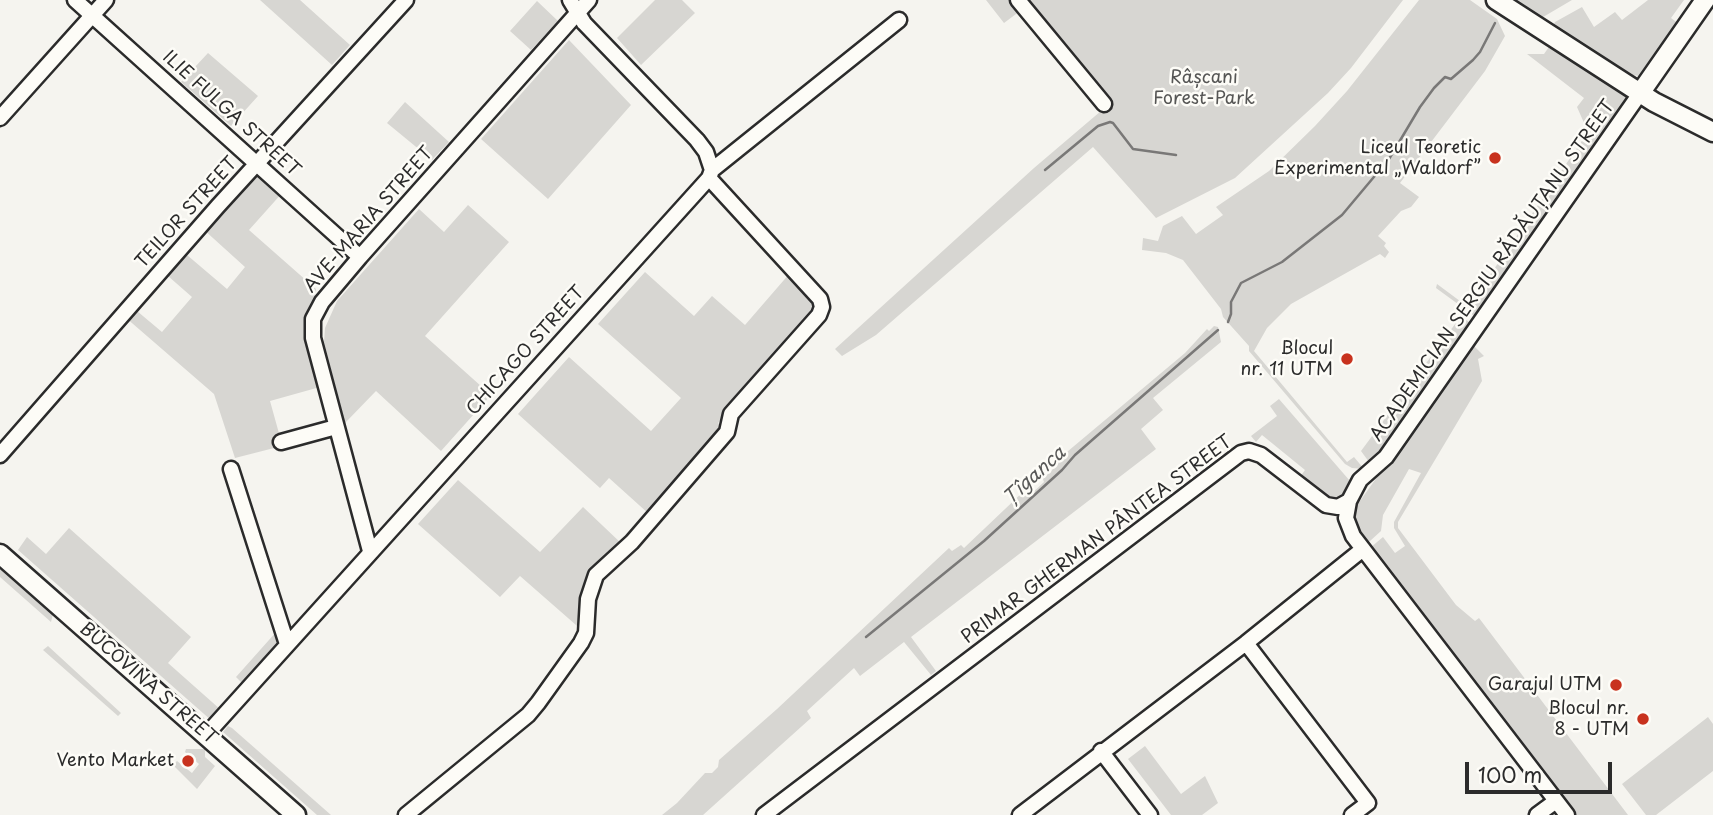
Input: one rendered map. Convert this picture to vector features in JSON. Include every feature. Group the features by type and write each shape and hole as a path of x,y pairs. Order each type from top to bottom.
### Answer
{"main road":[{"path":"1496,0 1654,102 1713,132"},
{"path":"1641,92 1705,0"},
{"name":"BUCOVINA STREET","path":"0,554 296,815"}],"street":[{"name":"ILIE FULGA STREET","path":"75,0 258,162 360,257"},
{"path":"0,118 106,0"},
{"name":"TEILOR STREET","path":"0,455 258,162 406,0"},
{"name":"AVE-MARIA STREET","path":"370,551 313,338 313,319 322,302 574,6 589,0"},
{"path":"1018,0 1104,104"},
{"path":"405,815 528,715 538,703 586,634 588,599 596,575 632,542 727,432 731,414 819,315 822,307 820,299 711,174 706,152 697,140 584,23 574,6"},
{"name":"CHICAGO STREET","path":"206,735 711,174 899,20"},
{"name":"ACADEMICIAN SERGIU RĂDĂUȚANU STREET","path":"1349,501 1360,480 1386,457 1641,92"},
{"path":"281,442 336,428"},
{"name":"PRIMAR GHERMAN PÂNTEA STREET","path":"764,815 1241,453 1249,451 1261,455 1326,505 1338,507 1349,501"},
{"path":"231,469 287,644"},
{"path":"1349,501 1346,518 1348,527 1363,549 1567,815"},
{"path":"363,527 369,534 386,533"},
{"path":"1020,815 1246,643 1363,549"},
{"path":"1246,643 1367,803 1352,815"},
{"path":"1101,751 1150,815"},
{"path":"1537,815 1556,801"}],"green space":[{"path":"260,0 300,0 350,45 332,65"},
{"path":"655,0 682,0 695,13 641,65 617,38"},
{"path":"986,0 1011,0 1020,11 1004,23"},
{"name":"Râșcani Forest-Park","path":"1023,0 1403,0 1351,68 1328,93 1235,178 1156,218 1093,147 876,335 842,356 835,349 1034,168 1108,105"},
{"path":"1419,0 1470,0 1497,19 1505,36 1485,71 1400,183 1419,197 1411,207 1401,211 1378,236 1386,243 1384,246 1389,252 1385,258 1380,254 1291,304 1267,328 1254,351 1347,462 1354,457 1364,469 1352,468 1345,464 1249,351 1249,346 1223,317 1221,309 1183,260 1166,253 1142,250 1143,238 1158,241 1163,226 1182,216 1196,234 1223,215 1216,207 1269,171 1315,126 1347,91"},
{"path":"1506,0 1572,0 1538,20"},
{"path":"1648,0 1684,0 1671,18 1679,24 1639,76 1633,75 1553,26 1555,22 1582,7 1594,27 1615,12 1622,20"},
{"path":"537,1 558,21 531,50 510,31"},
{"path":"569,40 631,105 548,199 481,139"},
{"path":"1551,44 1604,78 1627,98 1478,314 1473,315 1436,288 1437,284 1468,307 1588,132 1577,107 1584,98 1527,54 1544,54"},
{"path":"208,53 258,96 231,126 181,82"},
{"path":"405,102 449,142 432,160 387,123"},
{"path":"251,176 265,176 283,192 249,230 316,289 312,309 320,387 270,401 280,437 278,447 235,458 214,394 125,317 137,311 162,332 192,297 168,276 187,255 227,289 245,267 203,229"},
{"path":"468,205 509,242 425,336 491,395 441,451 376,391 345,423 324,342 325,328 337,301 419,209 444,232"},
{"path":"645,272 694,316 712,296 745,325 790,273 815,300 817,308 808,323 718,423 724,429 649,514 609,478 600,488 518,414 569,357 651,431 681,398 598,324"},
{"path":"1461,316 1473,325 1377,463 1369,462 1361,451"},
{"path":"1214,326 1218,327 1221,342 1153,398 1163,410 1141,429 1156,449 911,637 936,671 931,675 904,642 860,676 854,668 807,711 811,718 703,815 662,815 705,773 712,773 718,767 719,760 949,548 952,551 961,545 964,548 1025,490 1030,495 1057,465 1055,462 1185,353 1207,329 1209,331"},
{"path":"1472,344 1484,356 1478,359 1482,381 1398,522 1398,528 1456,605 1475,621 1479,618 1628,815 1574,815 1370,548 1383,537 1395,553 1405,546 1394,528 1394,522 1421,473 1409,469 1383,515 1381,531 1370,541 1366,543 1356,529 1353,516 1355,508"},
{"path":"1279,399 1350,481 1345,498 1331,503 1300,477 1305,470 1262,435 1256,442 1251,436 1277,416 1270,406"},
{"path":"458,480 540,552 583,507 622,544 603,561 584,632 520,576 500,597 418,524"},
{"path":"69,528 191,637 168,663 221,710 212,721 18,550 27,537 46,554"},
{"path":"0,568 53,614 51,622 0,577"},
{"path":"277,631 281,643 244,685 236,677"},
{"path":"48,646 121,713 118,716 43,650"},
{"path":"1708,717 1713,724 1713,771 1656,815 1646,815 1622,784"},
{"path":"228,726 331,815 317,815 223,732"},
{"path":"1145,746 1181,794 1205,776 1218,803 1202,815 1171,815 1128,759"},
{"path":"186,749 205,749 205,757 215,766 197,789 173,765 177,761 192,773 199,764 185,752"}],"waterway":[{"name":"Țîganca","path":"1228,322 1231,302 1241,283 1282,262 1342,215 1389,159 1434,88 1445,77 1451,79 1473,60 1495,23"},
{"path":"1045,170 1098,126 1110,122 1133,149 1176,155"},
{"name":"Țîganca","path":"866,637 984,541 1075,455 1218,330"}],"place":[{"name":"Liceul Teoretic Experimental „Waldorf”","path":"1495,158"},
{"name":"Blocul nr. 11 UTM","path":"1347,359"},
{"name":"Garajul UTM","path":"1616,685"},
{"name":"Blocul nr. 8 - UTM","path":"1643,719"},
{"name":"Vento Market","path":"188,761"}]}
